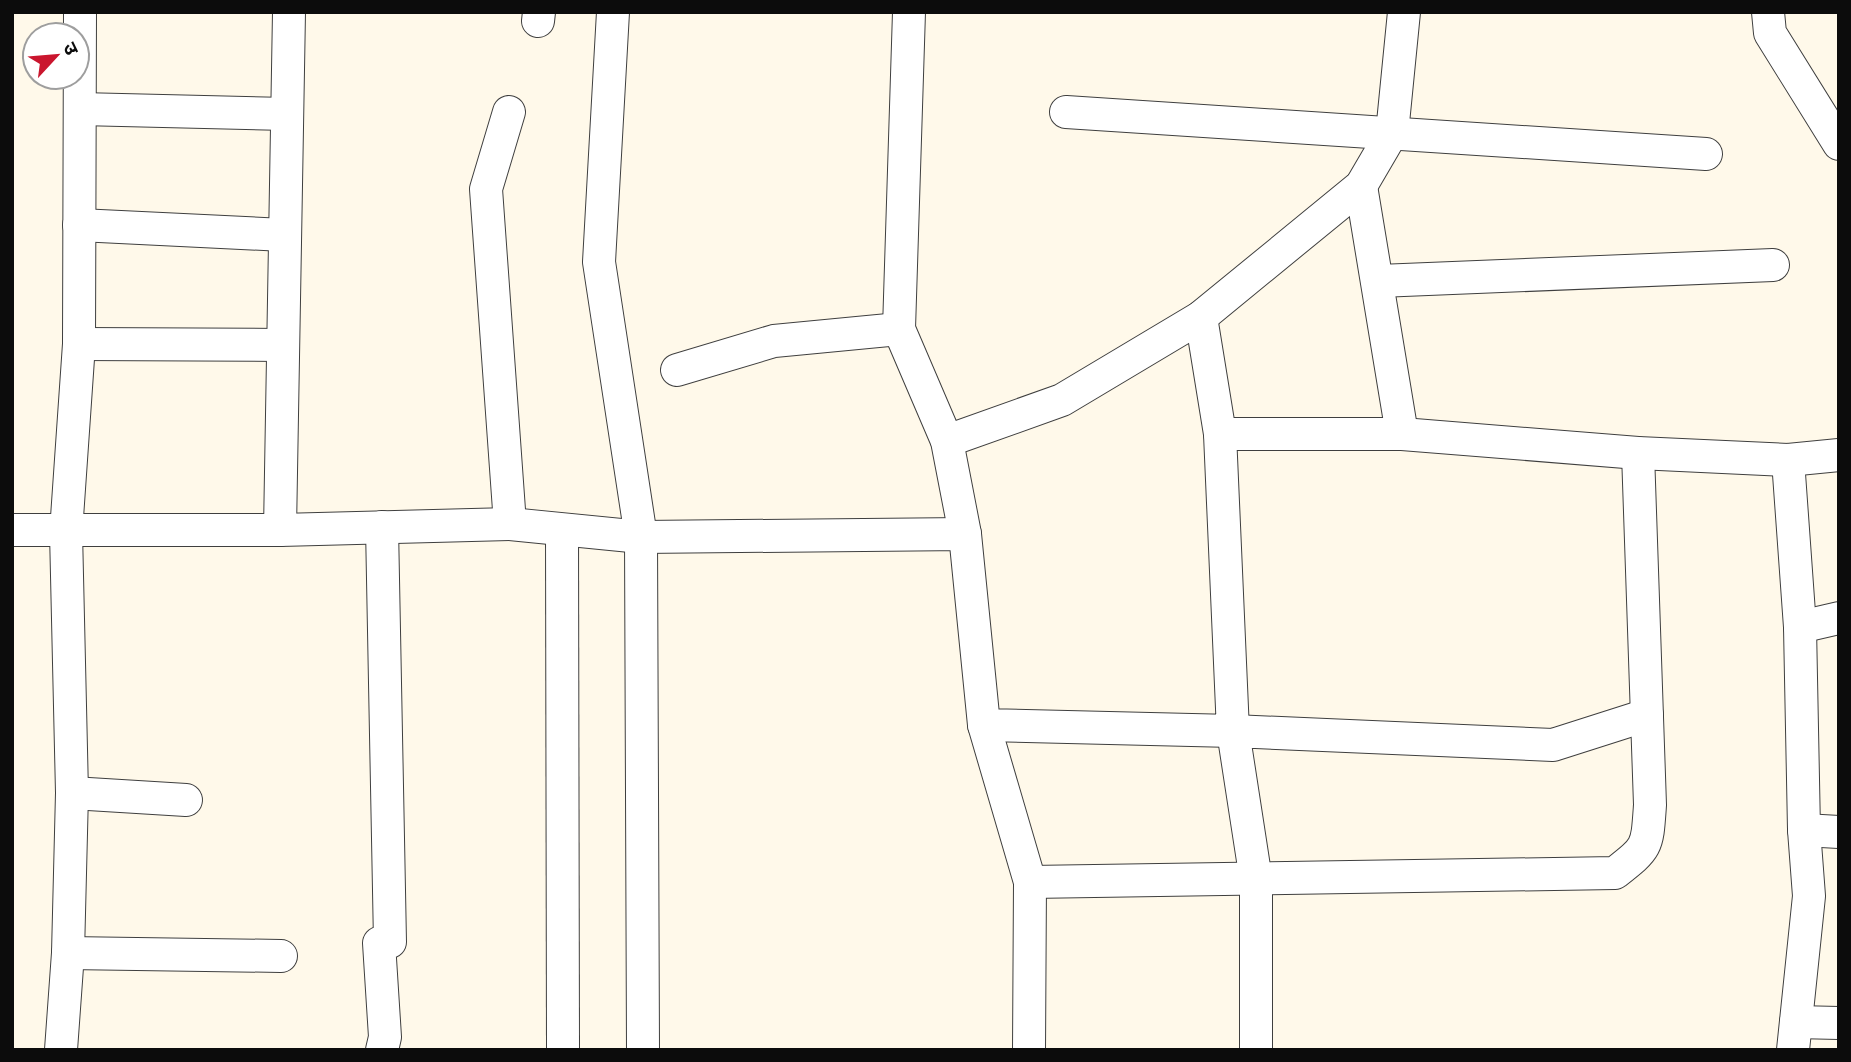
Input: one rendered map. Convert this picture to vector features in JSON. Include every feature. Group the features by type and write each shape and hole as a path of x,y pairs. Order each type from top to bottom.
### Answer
{"street":[{"path":"61,1050 68,953 72,793 66,532 79,344 80,12"},
{"path":"280,530 289,12"},
{"path":"612,12 598,262 641,537 643,1050"},
{"path":"909,12 899,329 947,441 965,534 984,725 1030,882 1029,1050"},
{"path":"947,441 1062,400 1201,317 1362,186 1392,133 1404,12"},
{"path":"1768,12 1770,33 1839,145"},
{"path":"80,109 287,114"},
{"path":"509,111 486,189 510,524"},
{"path":"1066,112 1706,154"},
{"path":"1362,186 1402,434"},
{"path":"79,225 284,235"},
{"path":"1379,281 1773,265"},
{"path":"1201,317 1220,434 1233,731 1256,880 1256,1050"},
{"path":"677,370 774,341 899,329"},
{"path":"79,344 282,345"},
{"path":"1220,434 1402,434 1638,453 1788,460 1839,455"},
{"path":"1030,882 1615,873 1643,852 1648,832 1638,453"},
{"path":"1788,460 1800,627 1804,830 1809,896 1794,1036 1839,1023"},
{"path":"12,530 280,530 510,524 641,537 965,534"},
{"path":"382,527 385,1037 382,1050"},
{"path":"562,531 563,1050"},
{"path":"1800,627 1839,618"},
{"path":"984,725 1233,731 1553,745 1647,715"},
{"path":"72,793 186,800"},
{"path":"1804,830 1839,832"},
{"path":"68,953 281,956"}]}
